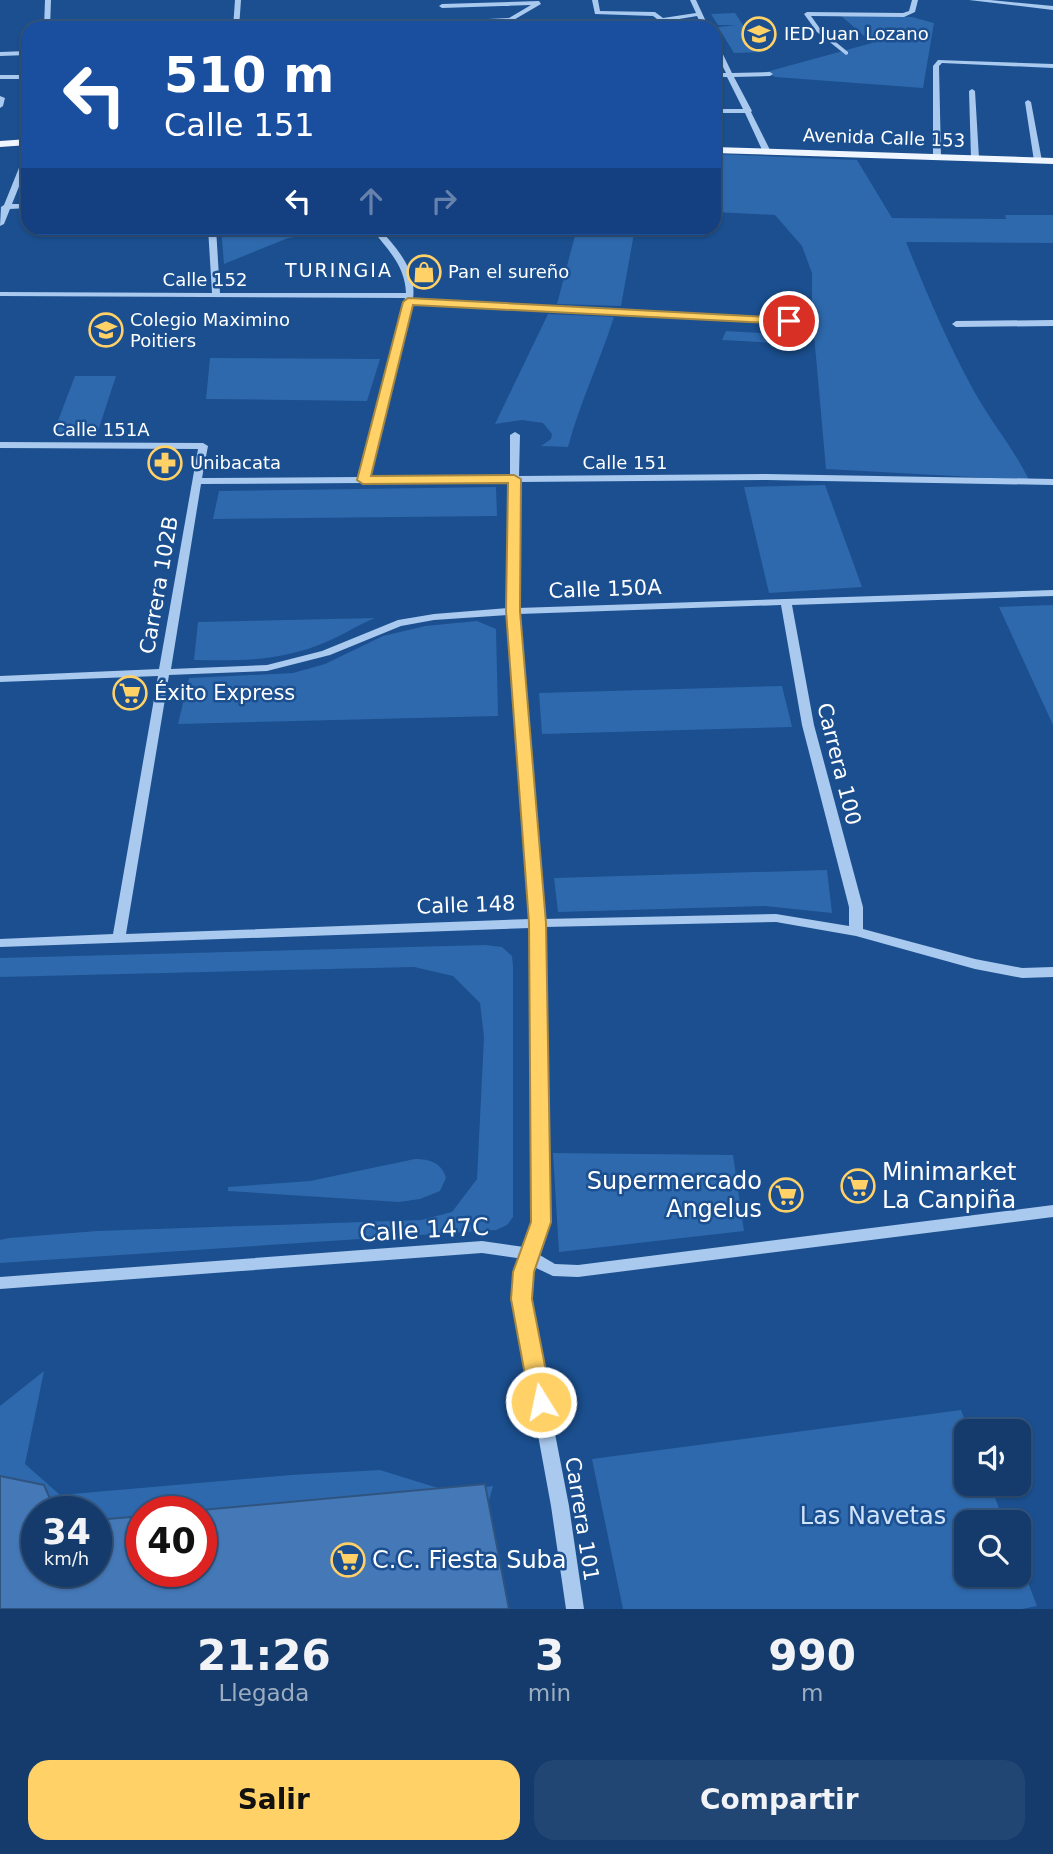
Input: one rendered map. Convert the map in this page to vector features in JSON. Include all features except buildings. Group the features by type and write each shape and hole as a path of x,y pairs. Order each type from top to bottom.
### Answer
{"main road":[{"path":"0,144 21,142"},
{"name":"Avenida Calle 153","path":"721,150 1053,161"}],"street":[{"path":"47,21 48,0"},
{"path":"236,21 238,0"},
{"path":"595,0 596,12 655,14 662,21"},
{"path":"693,0 703,21"},
{"path":"845,53 807,15 904,15 912,12 915,0"},
{"path":"972,0 1053,8"},
{"path":"444,21 442,3 539,3"},
{"path":"498,21 509,20 539,3"},
{"path":"668,21 700,14"},
{"path":"0,54 21,53"},
{"path":"721,55 767,152"},
{"path":"937,157 936,66 940,61 1053,66"},
{"path":"721,75 770,74"},
{"path":"0,78 21,76"},
{"path":"972,91 975,158"},
{"path":"1028,102 1038,161"},
{"path":"721,111 749,111"},
{"path":"0,224 21,170"},
{"path":"5,207 21,206"},
{"path":"212,235 216,296"},
{"path":"363,480 411,282 407,269 380,235"},
{"name":"Calle 152","path":"0,294 409,299 789,321"},
{"path":"957,324 1053,323"},
{"name":"Carrera 101","path":"515,435 513,611 537,923 541,1222 521,1285 521,1299 560,1506 575,1609"},
{"name":"Calle 151A","path":"0,445 202,446"},
{"name":"Carrera 102B","path":"119,938 202,446"},
{"path":"1026,475 1053,475"},
{"name":"Calle 151","path":"197,481 766,477 1053,482"},
{"name":"Calle 150A","path":"0,678 164,674 267,668 326,653 397,623 435,617 513,611 1053,593"},
{"name":"Carrera 100","path":"786,604 808,725 856,907 856,932"},
{"name":"Calle 148","path":"0,943 537,923 776,918 856,932 975,964 1022,973 1053,972"},
{"name":"Calle 147C","path":"0,1283 481,1247 501,1248 529,1257 552,1270 578,1271 1053,1211"}],"green space":[{"path":"735,13 761,52 734,53 721,32 721,27 737,25 721,25 721,21 715,21 711,14"},
{"path":"839,14 912,17 934,23 923,88 775,77 766,72 872,43"},
{"path":"721,154 857,160 892,218 1006,219 1005,215 1053,215 1053,243 906,242 965,375 1029,480 826,469 812,312 812,273 802,246 775,215 721,212"},
{"path":"222,235 308,235 288,238 224,264"},
{"path":"575,235 634,235 621,306 557,304"},
{"path":"548,314 614,317 568,447 541,446 551,439 552,434 543,423 522,420 495,424"},
{"path":"726,331 797,335 795,344 722,340"},
{"path":"210,358 380,359 367,401 206,399"},
{"path":"75,376 116,376 97,434 53,434"},
{"path":"825,485 862,587 769,593 744,487"},
{"path":"496,487 497,516 213,519 219,491"},
{"path":"1053,605 1053,725 999,607"},
{"path":"375,618 324,643 286,655 240,660 194,660 198,622"},
{"path":"477,621 496,629 498,716 178,724 189,678 293,673 325,664 383,636 425,626"},
{"path":"782,686 792,727 542,734 539,693"},
{"path":"827,870 832,913 765,906 558,912 554,878"},
{"path":"485,945 502,947 512,956 513,966 513,1217 507,1225 496,1230 0,1263 0,1240 9,1238 97,1231 421,1220 452,1212 477,1179 484,1037 480,1003 453,976 414,967 0,977 0,958"},
{"path":"553,1153 733,1155 744,1231 559,1252"},
{"path":"415,1159 430,1161 442,1169 446,1178 440,1191 420,1199 399,1202 228,1191 228,1187 310,1181"},
{"path":"44,1371 25,1464 60,1495 380,1470 448,1491 493,1486 486,1512 217,1512 217,1496 126,1496 126,1546 112,1548 112,1496 21,1496 21,1507 0,1503 0,1406"},
{"name":"Las Navetas","path":"961,1410 964,1419 954,1419 954,1496 994,1496 1000,1510 954,1510 954,1587 1030,1587 1037,1606 1022,1609 623,1609 592,1459"}],"place":[{"name":"IED Juan Lozano","path":"759,34"},
{"name":"Pan el sureño","path":"424,272"},
{"name":"Colegio Maximino Poitiers","path":"106,330"},
{"name":"Unibacata","path":"165,463"},
{"name":"Éxito Express","path":"130,693"},
{"name":"Minimarket La Canpiña","path":"858,1186"},
{"name":"Supermercado Angelus","path":"786,1195"},
{"name":"C.C. Fiesta Suba","path":"348,1560"}],"district":[{"name":"TURINGIA","path":"339,270"}],"route":[{"path":"541,1402 521,1299 524,1272 538,1238 541,1222 537,923 513,611 514,479 363,480 408,302 789,321"}]}
